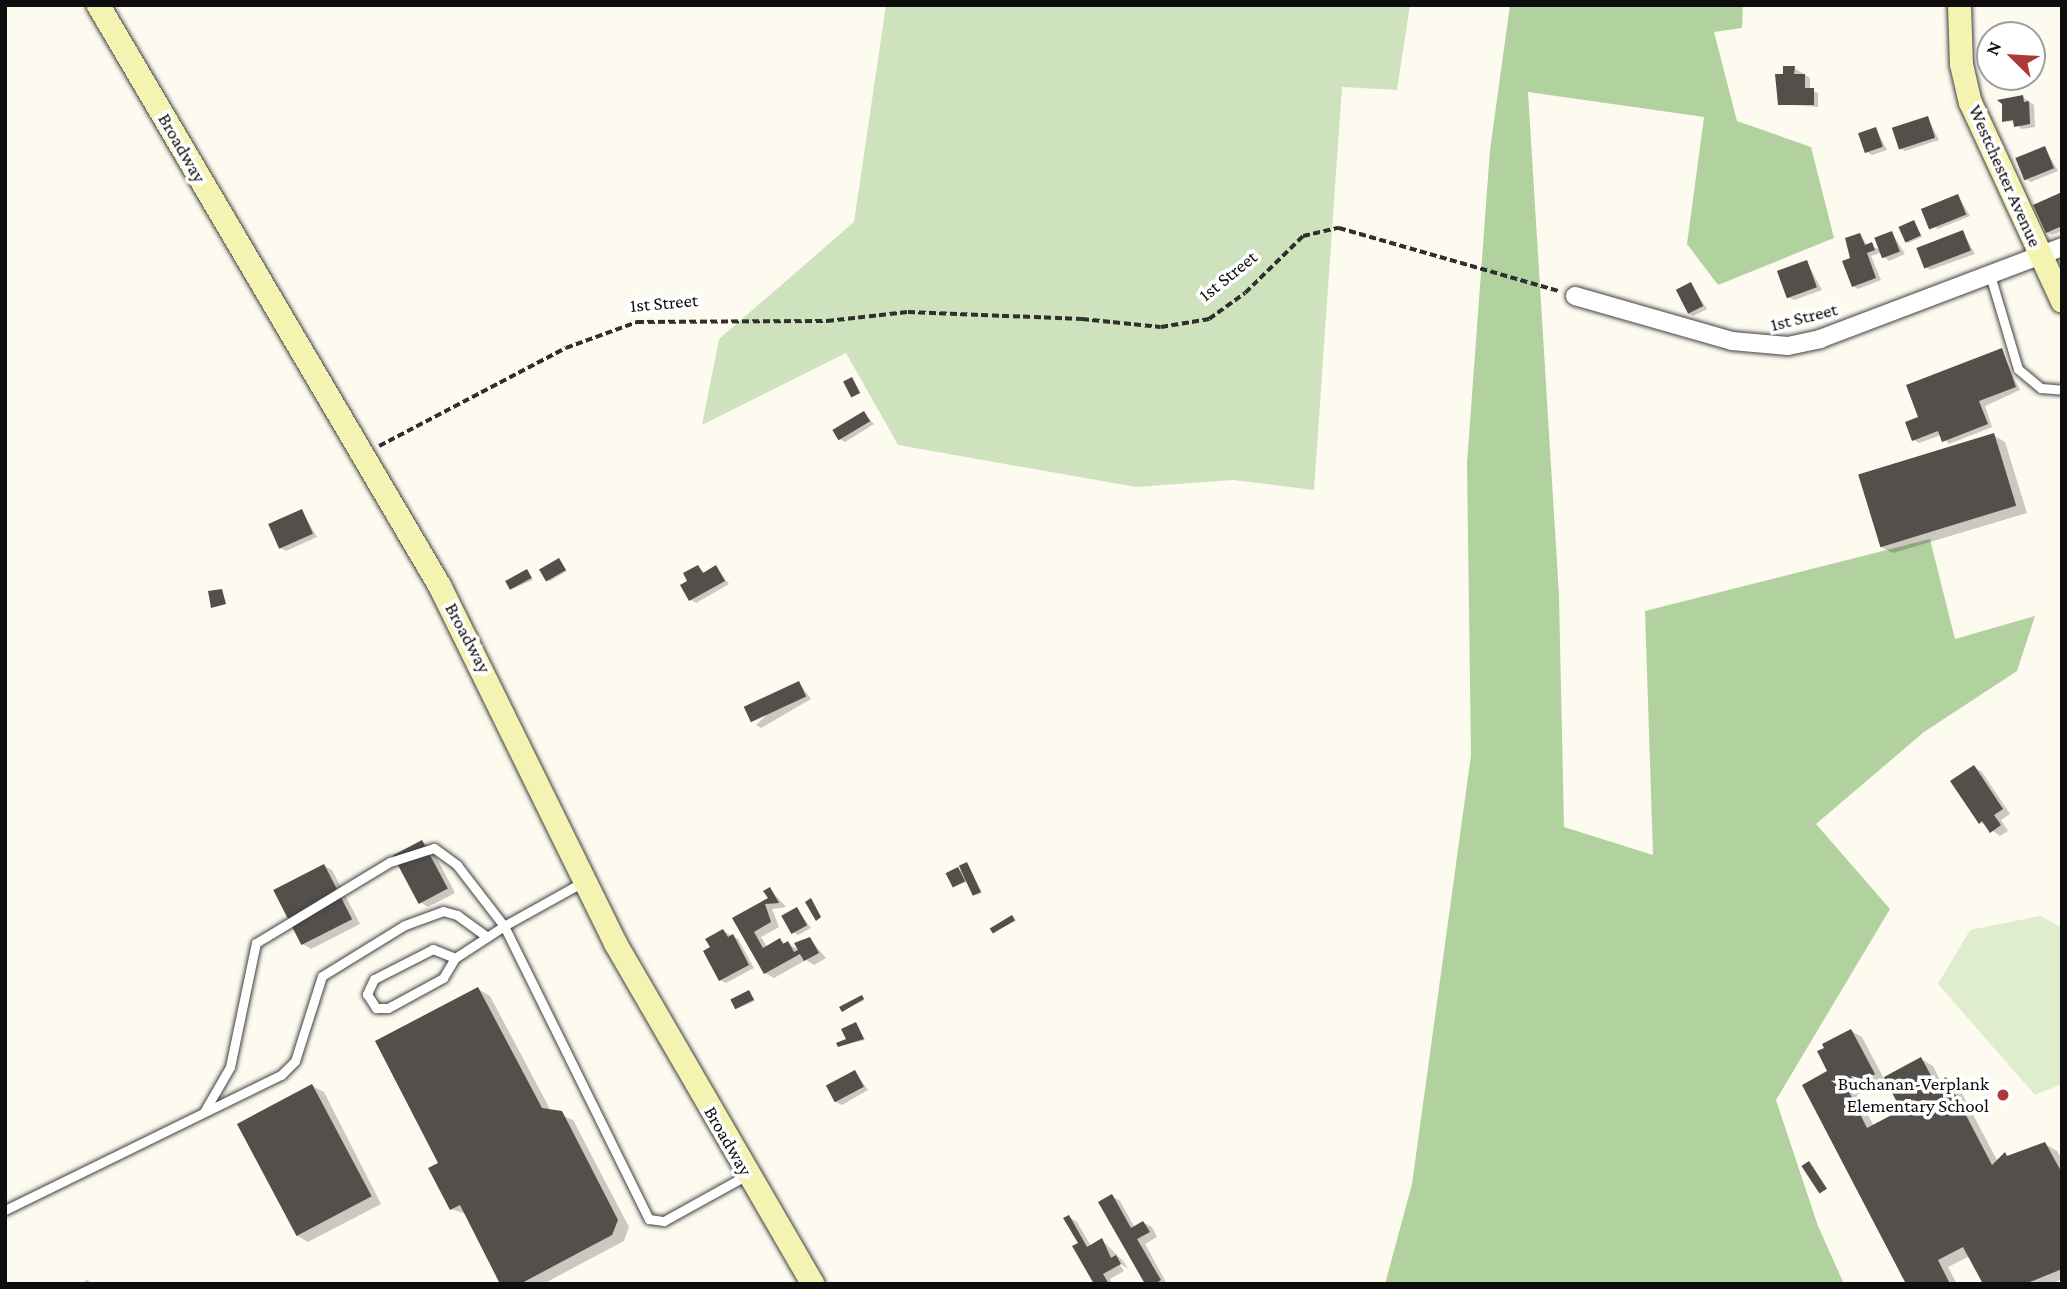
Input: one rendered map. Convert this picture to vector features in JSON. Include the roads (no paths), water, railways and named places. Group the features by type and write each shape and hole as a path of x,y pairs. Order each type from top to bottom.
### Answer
{"street":[{"name":"Broadway","path":"98,5 364,454 467,635 584,881 649,1005 813,1284"},
{"name":"Westchester Avenue","path":"1959,5 1961,64 1970,102 2051,252 2062,301"},
{"name":"1st Street","path":"1574,296 1732,341 1788,346 2051,252"}],"lane":[{"path":"1990,275 2018,369 2041,387 2062,390"},
{"path":"204,1112 230,1067 249,961 256,943 264,935 390,862 426,848 441,851 457,865 503,926 649,1219 664,1221 748,1174"},
{"path":"455,958 433,949 374,979 367,994 374,1007 383,1010 443,978 455,958 503,926 584,881"},
{"path":"5,1210 269,1083 290,1068 317,984 349,957 436,910 457,915 487,937"}],"place":[{"name":"Buchanan-Verplank Elementary School","path":"2003,1095"}]}
